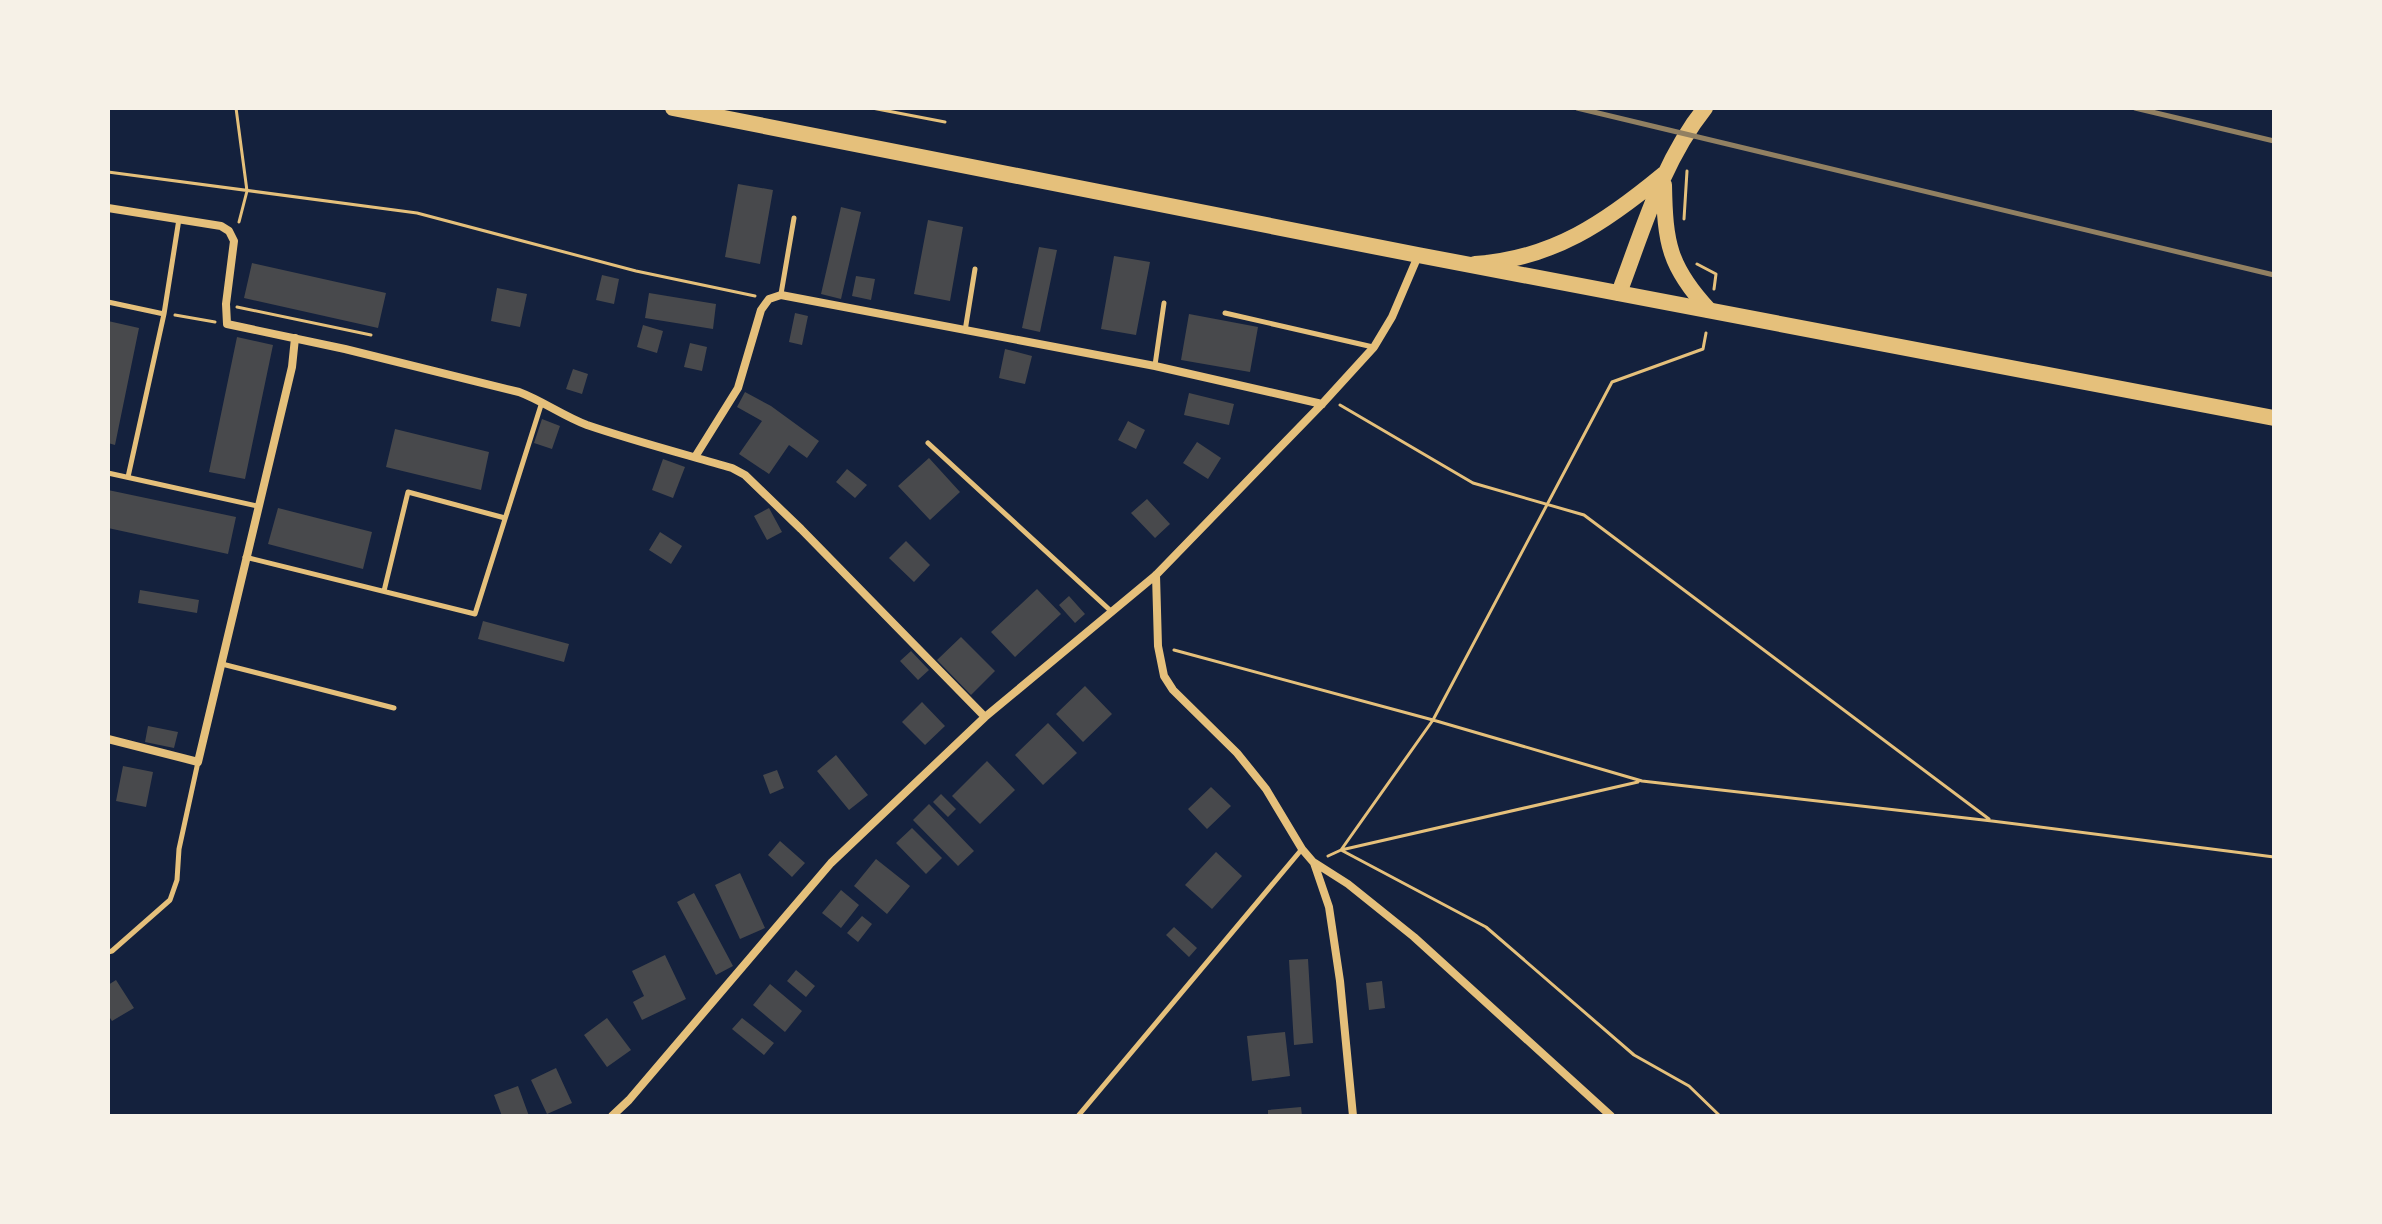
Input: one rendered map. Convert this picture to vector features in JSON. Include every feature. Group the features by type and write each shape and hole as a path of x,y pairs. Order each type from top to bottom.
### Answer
{"main road":[{"path":"673,108 1418,255 2274,418"},
{"path":"1619,293 1664,174 1685,135 1705,108"},
{"path":"1467,264 1521,257 1568,242 1664,174"},
{"path":"1664,174 1666,223 1675,265 1684,282 1709,310"}],"street":[{"path":"108,208 180,218 221,226 229,231 234,241 226,304 227,324 519,392 585,424 732,468 745,475 985,717"},
{"path":"612,1116 831,863 985,717 1156,575 1325,401 1374,347 1392,317 1418,255"},
{"path":"695,457 738,388 761,310 769,299 781,295 1325,401"},
{"path":"108,739 198,762 292,367 295,338"},
{"path":"1156,575 1158,646 1164,676 1173,690 1237,753 1266,789 1302,849 1314,863 1348,884 1414,937 1611,1116"},
{"path":"1314,863 1329,907 1340,981 1353,1116"}],"lane":[{"path":"128,477 164,314 180,218"},
{"path":"781,295 794,218"},
{"path":"965,332 975,269"},
{"path":"108,302 164,314"},
{"path":"1155,366 1164,303"},
{"path":"1225,313 1374,347"},
{"path":"245,557 475,614 543,401"},
{"path":"928,443 1112,612"},
{"path":"108,473 257,506"},
{"path":"384,591 408,492 505,518"},
{"path":"222,664 394,708"},
{"path":"108,952 170,900 177,880 179,849 198,762"},
{"path":"1078,1116 1302,849"}],"path":[{"path":"234,241 247,191 236,108"},
{"path":"872,108 945,122"},
{"path":"1684,227 1690,160"},
{"path":"108,172 417,213 636,271 769,299"},
{"path":"1698,264 1716,274 1713,292"},
{"path":"226,304 371,335"},
{"path":"164,314 227,324"},
{"path":"1341,850 1433,720 1612,382 1703,349 1706,333"},
{"path":"1325,401 1385,429 1473,483 1584,515 1992,821"},
{"path":"1158,646 1433,720 1642,781 2274,857"},
{"path":"1314,863 1341,850 1642,781"},
{"path":"1341,850 1486,927 1634,1055 1689,1086 1720,1116"}],"building":[{"path":"738,184 773,190 760,264 725,257"},
{"path":"841,207 861,212 841,299 821,294"},
{"path":"928,220 963,227 950,301 914,294"},
{"path":"1039,247 1057,250 1040,332 1022,328"},
{"path":"1114,256 1150,262 1136,335 1101,329"},
{"path":"252,263 386,293 378,328 244,298"},
{"path":"602,275 619,279 614,304 596,300"},
{"path":"856,276 875,279 871,300 852,296"},
{"path":"497,288 527,294 520,327 491,321"},
{"path":"649,293 716,304 713,329 645,318"},
{"path":"795,313 808,316 802,345 789,342"},
{"path":"1189,314 1258,327 1250,372 1181,360"},
{"path":"108,321 139,328 115,445 108,443"},
{"path":"643,325 663,331 657,353 637,347"},
{"path":"237,337 273,345 245,479 209,472"},
{"path":"690,343 707,347 702,371 684,367"},
{"path":"1005,349 1032,356 1025,384 999,378"},
{"path":"573,369 588,374 582,394 566,389"},
{"path":"745,392 771,406 819,441 807,458 789,445 769,474 739,454 762,421 737,407"},
{"path":"1189,393 1234,404 1229,425 1184,415"},
{"path":"542,419 560,426 552,449 534,443"},
{"path":"1128,421 1145,430 1136,449 1118,440"},
{"path":"395,429 489,452 481,490 386,467"},
{"path":"1197,442 1221,458 1208,479 1183,463"},
{"path":"929,458 960,492 930,520 898,486"},
{"path":"663,459 685,467 673,498 652,490"},
{"path":"847,469 867,485 855,498 836,482"},
{"path":"108,490 236,517 228,554 108,528"},
{"path":"1147,499 1170,524 1155,538 1131,513"},
{"path":"278,508 372,532 363,569 268,544"},
{"path":"769,508 782,532 767,540 754,516"},
{"path":"660,532 682,546 671,564 649,550"},
{"path":"906,541 930,565 914,582 889,558"},
{"path":"1037,589 1061,614 1015,657 991,632"},
{"path":"140,590 199,600 197,613 138,603"},
{"path":"1069,596 1085,614 1075,623 1059,605"},
{"path":"483,621 569,644 564,662 478,639"},
{"path":"961,637 995,671 971,695 937,660"},
{"path":"911,651 929,670 918,680 900,661"},
{"path":"1085,686 1112,714 1083,742 1056,714"},
{"path":"922,702 945,726 925,745 902,722"},
{"path":"1048,723 1077,753 1043,785 1015,755"},
{"path":"148,726 178,732 174,748 145,742"},
{"path":"836,755 868,795 849,810 817,771"},
{"path":"987,761 1015,790 980,824 952,796"},
{"path":"123,766 153,772 146,807 116,801"},
{"path":"777,770 784,788 770,794 763,775"},
{"path":"1211,787 1231,806 1207,829 1188,809"},
{"path":"941,794 956,809 948,817 933,802"},
{"path":"929,804 974,851 958,866 913,820"},
{"path":"912,828 942,858 926,874 896,843"},
{"path":"780,841 805,863 792,877 768,855"},
{"path":"1216,852 1242,876 1212,909 1185,885"},
{"path":"876,859 910,886 887,914 854,886"},
{"path":"740,873 765,928 740,939 715,885"},
{"path":"841,890 859,905 841,928 822,913"},
{"path":"694,893 733,966 716,975 677,902"},
{"path":"862,916 872,924 858,942 847,933"},
{"path":"1174,927 1197,948 1189,957 1166,935"},
{"path":"665,955 686,999 642,1020 633,1002 644,996 632,971"},
{"path":"1308,959 1313,1043 1294,1045 1289,960"},
{"path":"796,970 815,986 806,997 787,981"},
{"path":"116,980 134,1008 112,1021 108,1015 108,985"},
{"path":"1382,981 1385,1008 1369,1010 1366,983"},
{"path":"770,984 802,1011 785,1032 753,1005"},
{"path":"607,1018 631,1050 607,1067 584,1035"},
{"path":"742,1018 774,1043 764,1055 732,1029"},
{"path":"1285,1032 1290,1076 1252,1081 1247,1036"},
{"path":"556,1068 572,1103 547,1114 531,1080"},
{"path":"518,1086 529,1116 502,1116 494,1095"},
{"path":"1301,1107 1302,1116 1268,1116 1268,1110"}],"railway":[{"path":"1577,108 2274,275"},
{"path":"2135,108 2274,141"}]}
